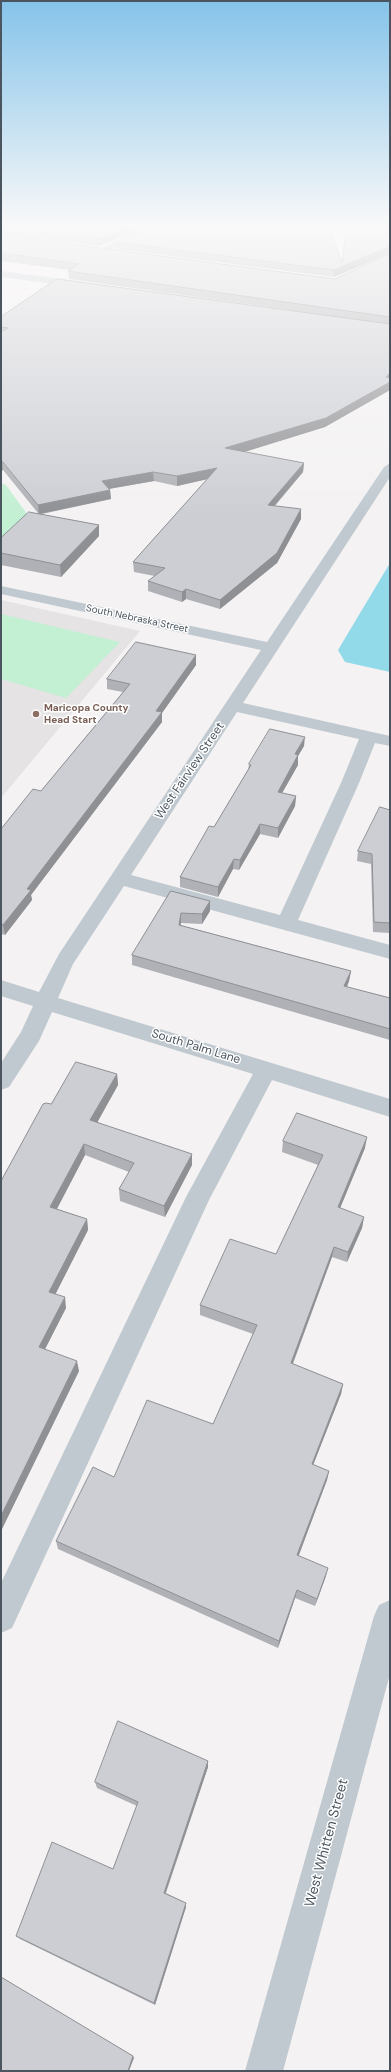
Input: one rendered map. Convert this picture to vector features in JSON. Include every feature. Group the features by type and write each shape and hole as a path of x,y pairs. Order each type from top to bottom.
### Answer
{"street":[{"name":"West Fairview Street","path":"1,1081 31,1035 63,964 390,467"},
{"name":"South Nebraska Street","path":"1,590 272,648"},
{"path":"234,706 390,741"},
{"path":"286,923 347,789 369,736"},
{"path":"120,878 390,952"},
{"name":"South Palm Lane","path":"1,988 390,1108"},
{"path":"1,1616 198,1197 267,1069"},
{"name":"West Whitten Street","path":"264,2071 390,1616"}],"shaded area":[{"name":"Maricopa County Head Start","path":"1,600 140,631 1,798"}],"green space":[{"path":"1,483 6,485 30,518 1,544"},
{"path":"1,614 120,642 66,698 1,679"}],"water":[{"path":"390,563 390,672 345,662 338,650"}],"building":[{"path":"1,323 380,323 390,324 390,373 386,377 390,378 390,382 326,418 225,448 304,463 268,505 301,509 277,553 220,600 186,589 182,592 148,581 165,568 133,562 217,468 177,476 153,472 102,481 110,490 38,505 1,461 1,332 8,328 1,327"},
{"path":"29,512 99,525 60,565 1,553 1,538"},
{"path":"136,642 196,655 156,711 162,712 27,889 31,890 3,925 1,924 1,829 33,789 41,791 130,684 107,679"},
{"path":"270,729 305,737 295,754 298,755 278,792 296,796 278,828 260,824 240,860 234,859 218,887 180,877 209,826 214,827 251,765 249,764"},
{"path":"380,807 390,810 390,923 374,922 372,854 358,851"},
{"path":"171,891 210,901 202,914 181,913 179,925 351,971 344,986 390,998 390,1029 132,955"},
{"path":"76,1062 117,1074 90,1120 192,1154 164,1206 119,1189 134,1163 84,1144 50,1207 87,1219 49,1292 65,1297 39,1347 77,1361 1,1516 1,1181 43,1104 51,1104"},
{"path":"297,1113 367,1137 338,1207 364,1217 348,1252 334,1247 291,1363 343,1384 312,1464 329,1471 297,1555 328,1568 317,1599 297,1590 279,1641 56,1541 93,1467 114,1477 147,1400 213,1424 257,1325 200,1305 230,1239 276,1254 323,1155 283,1141"},
{"path":"118,1721 208,1761 164,1893 186,1903 154,2003 16,1936 52,1842 113,1869 138,1802 95,1782"},
{"path":"1,1977 133,2056 128,2071 1,2071"}],"place":[{"name":"Maricopa County Head Start","path":"36,714"}]}
